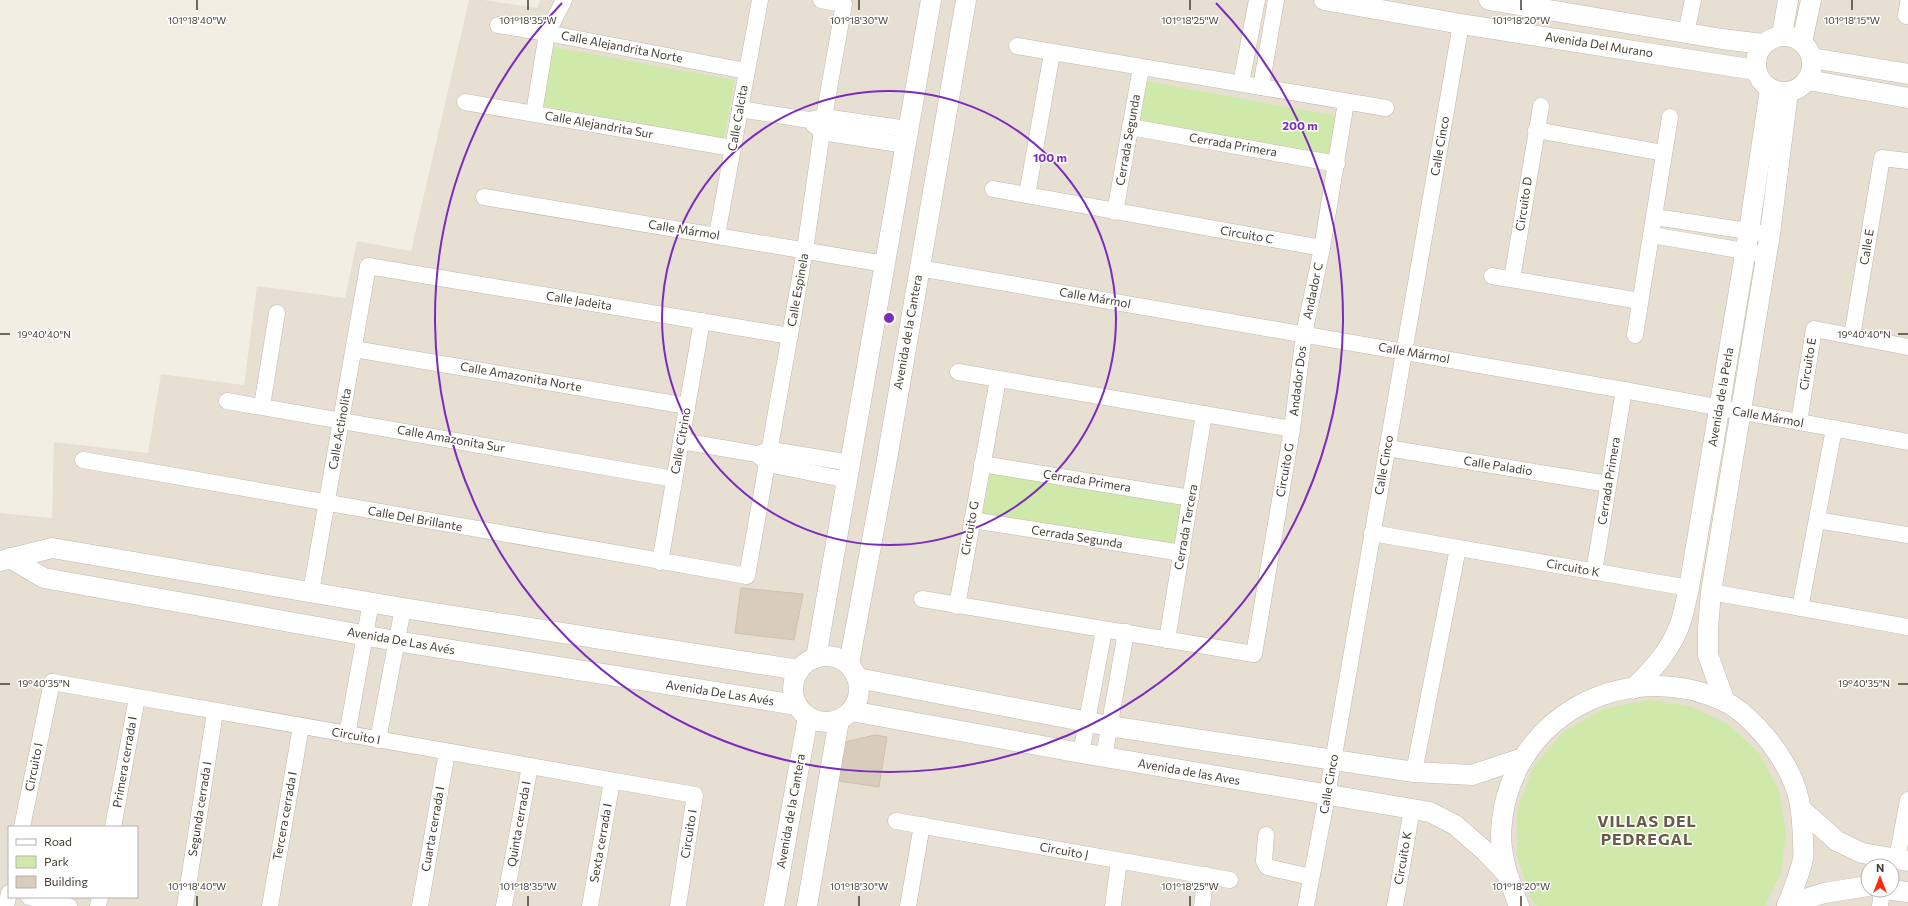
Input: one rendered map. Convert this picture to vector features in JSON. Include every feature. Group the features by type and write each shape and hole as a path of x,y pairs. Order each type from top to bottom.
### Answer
{"street":[{"path":"534,113 547,33 564,0"},
{"name":"Calle Calcita","path":"717,235 760,0"},
{"name":"Calle Espinela","path":"747,576 765,456 790,336 805,250 818,123 844,4 821,0"},
{"path":"816,658 930,0"},
{"name":"Avenida de la Cantera","path":"853,671 919,268 966,0"},
{"path":"1241,83 1257,0"},
{"path":"1262,87 1276,0"},
{"name":"Avenida Del Murano","path":"1324,0 1461,24 1756,70"},
{"path":"1489,0 1722,39 1763,44"},
{"path":"1686,33 1693,0"},
{"path":"1782,35 1788,0"},
{"path":"1811,0 1807,50 1812,69 1808,80 1803,86 1779,91 1761,81 1756,70 1756,56 1763,44 1772,38 1782,35 1793,37 1807,50 1908,74"},
{"name":"Calle Cinco","path":"1306,906 1327,796 1461,24"},
{"name":"Calle Alejandrita Norte","path":"498,25 746,71"},
{"path":"1017,46 1386,108"},
{"path":"1027,195 1052,53"},
{"name":"Cerrada Segunda","path":"1115,212 1141,68"},
{"path":"1808,80 1908,98"},
{"name":"Avenida de la Perla","path":"1633,689 1653,669 1666,650 1680,624 1689,588 1749,231 1779,91"},
{"name":"Avenida de la Perla","path":"1725,702 1708,655 1708,629 1712,592 1770,234 1779,91"},
{"name":"Calle Alejandrita Sur","path":"465,102 732,148"},
{"path":"1322,248 1346,102"},
{"name":"Circuito D","path":"1512,279 1541,106"},
{"path":"740,109 906,137"},
{"path":"1635,335 1670,117"},
{"name":"Cerrada Primera","path":"1130,127 1336,164"},
{"path":"1536,130 1664,153"},
{"name":"Calle E","path":"1852,336 1882,158 1908,161"},
{"name":"Circuito C","path":"993,189 1322,248"},
{"name":"Calle Mármol","path":"484,197 885,264"},
{"path":"1654,218 1770,234"},
{"path":"1652,235 1746,250 1767,255"},
{"name":"Andador C","path":"1304,334 1322,248"},
{"name":"Calle Jadeita","path":"368,266 790,336"},
{"name":"Calle Actinolita","path":"311,592 368,266"},
{"name":"Calle Mármol","path":"919,268 1624,390 1908,442"},
{"path":"1492,276 1640,302"},
{"path":"262,406 277,312"},
{"name":"Calle Citrino","path":"660,562 702,321"},
{"name":"Circuito E","path":"1799,422 1814,329 1908,347"},
{"name":"Andador Dos","path":"1292,429 1304,334"},
{"name":"Calle Amazonita Norte","path":"354,349 687,406"},
{"name":"Circuito G","path":"922,599 1254,654 1292,429 958,372"},
{"name":"Circuito G","path":"957,606 998,379"},
{"name":"Cerrada Primera","path":"1594,572 1624,390"},
{"name":"Calle Amazonita Sur","path":"227,401 674,479"},
{"name":"Cerrada Tercera","path":"1167,640 1204,414"},
{"path":"1800,608 1834,429"},
{"path":"681,441 849,471"},
{"name":"Calle Paladio","path":"1387,448 1608,484"},
{"name":"Calle Del Brillante","path":"83,460 747,576"},
{"name":"Cerrada Primera","path":"982,464 1191,498"},
{"name":"Cerrada Segunda","path":"972,520 1182,554"},
{"path":"1816,520 1908,535"},
{"name":"Circuito K","path":"1372,533 1689,588"},
{"name":"Avenida De Las Avés","path":"5,560 52,548 403,608 799,670"},
{"path":"1414,772 1458,548"},
{"name":"Avenida De Las Avés","path":"5,560 44,578 396,641 802,711"},
{"path":"1712,592 1908,627"},
{"path":"347,734 371,602"},
{"path":"378,740 403,608"},
{"path":"1081,753 1104,630"},
{"path":"1104,757 1126,632"},
{"path":"853,671 859,690 858,701 845,715 828,722 818,721 802,711 793,687 799,670 816,658 827,656 838,658 853,671 1087,722 1414,772 1472,775 1523,758"},
{"name":"Circuito I","path":"22,826 52,682 216,712 696,795 678,906"},
{"path":"1519,906 1507,874 1501,835 1507,795 1523,758 1542,733 1567,712 1595,697 1658,685 1690,690 1725,702 1750,720 1774,746 1792,776 1802,810 1803,859 1787,906 1823,900 1860,888"},
{"name":"Primera cerrada I","path":"113,826 137,698"},
{"name":"Avenida de la Cantera","path":"774,906 802,711"},
{"name":"Segunda cerrada I","path":"185,906 216,712"},
{"path":"807,906 845,715"},
{"name":"Avenida de las Aves","path":"845,715 1430,812 1455,825 1485,851 1507,874"},
{"name":"Tercera cerrada I","path":"270,906 301,726"},
{"name":"Cuarta cerrada I","path":"420,906 446,752"},
{"name":"Quinta cerrada I","path":"504,906 530,766"},
{"name":"Sexta cerrada I","path":"590,906 612,781"},
{"path":"1802,810 1838,841 1862,853 1903,860 1908,800"},
{"name":"Circuito K","path":"1395,906 1412,809"},
{"name":"Circuito J","path":"896,820 1230,880"},
{"path":"908,906 922,825"},
{"path":"1266,835 1264,861 1267,867 1311,877"},
{"path":"1113,906 1120,861"},
{"path":"1202,906 1206,875"},
{"path":"33,898 69,906"}],"shaded area":[{"name":"VILLAS DEL PEDREGAL","path":"469,0 484,0 537,8 540,0 1908,0 1908,906 0,906 0,513 52,518 54,442 148,453 161,374 244,385 257,286 345,298 357,241 411,251"}],"green space":[{"path":"554,47 735,80 724,139 543,106"},
{"path":"1146,81 1336,116 1328,155 1139,120"},
{"path":"990,473 1181,505 1174,546 983,513"},
{"path":"1648,700 1690,706 1728,724 1759,753 1779,791 1786,832 1781,873 1765,906 1537,906 1532,901 1517,857 1517,811 1533,767 1563,732 1603,709"}],"building":[{"path":"741,588 803,594 794,640 735,633"},
{"path":"875,735 887,737 879,787 838,781 845,742"}],"district":[{"name":"VILLAS DEL PEDREGAL","path":"1647,830"}]}
